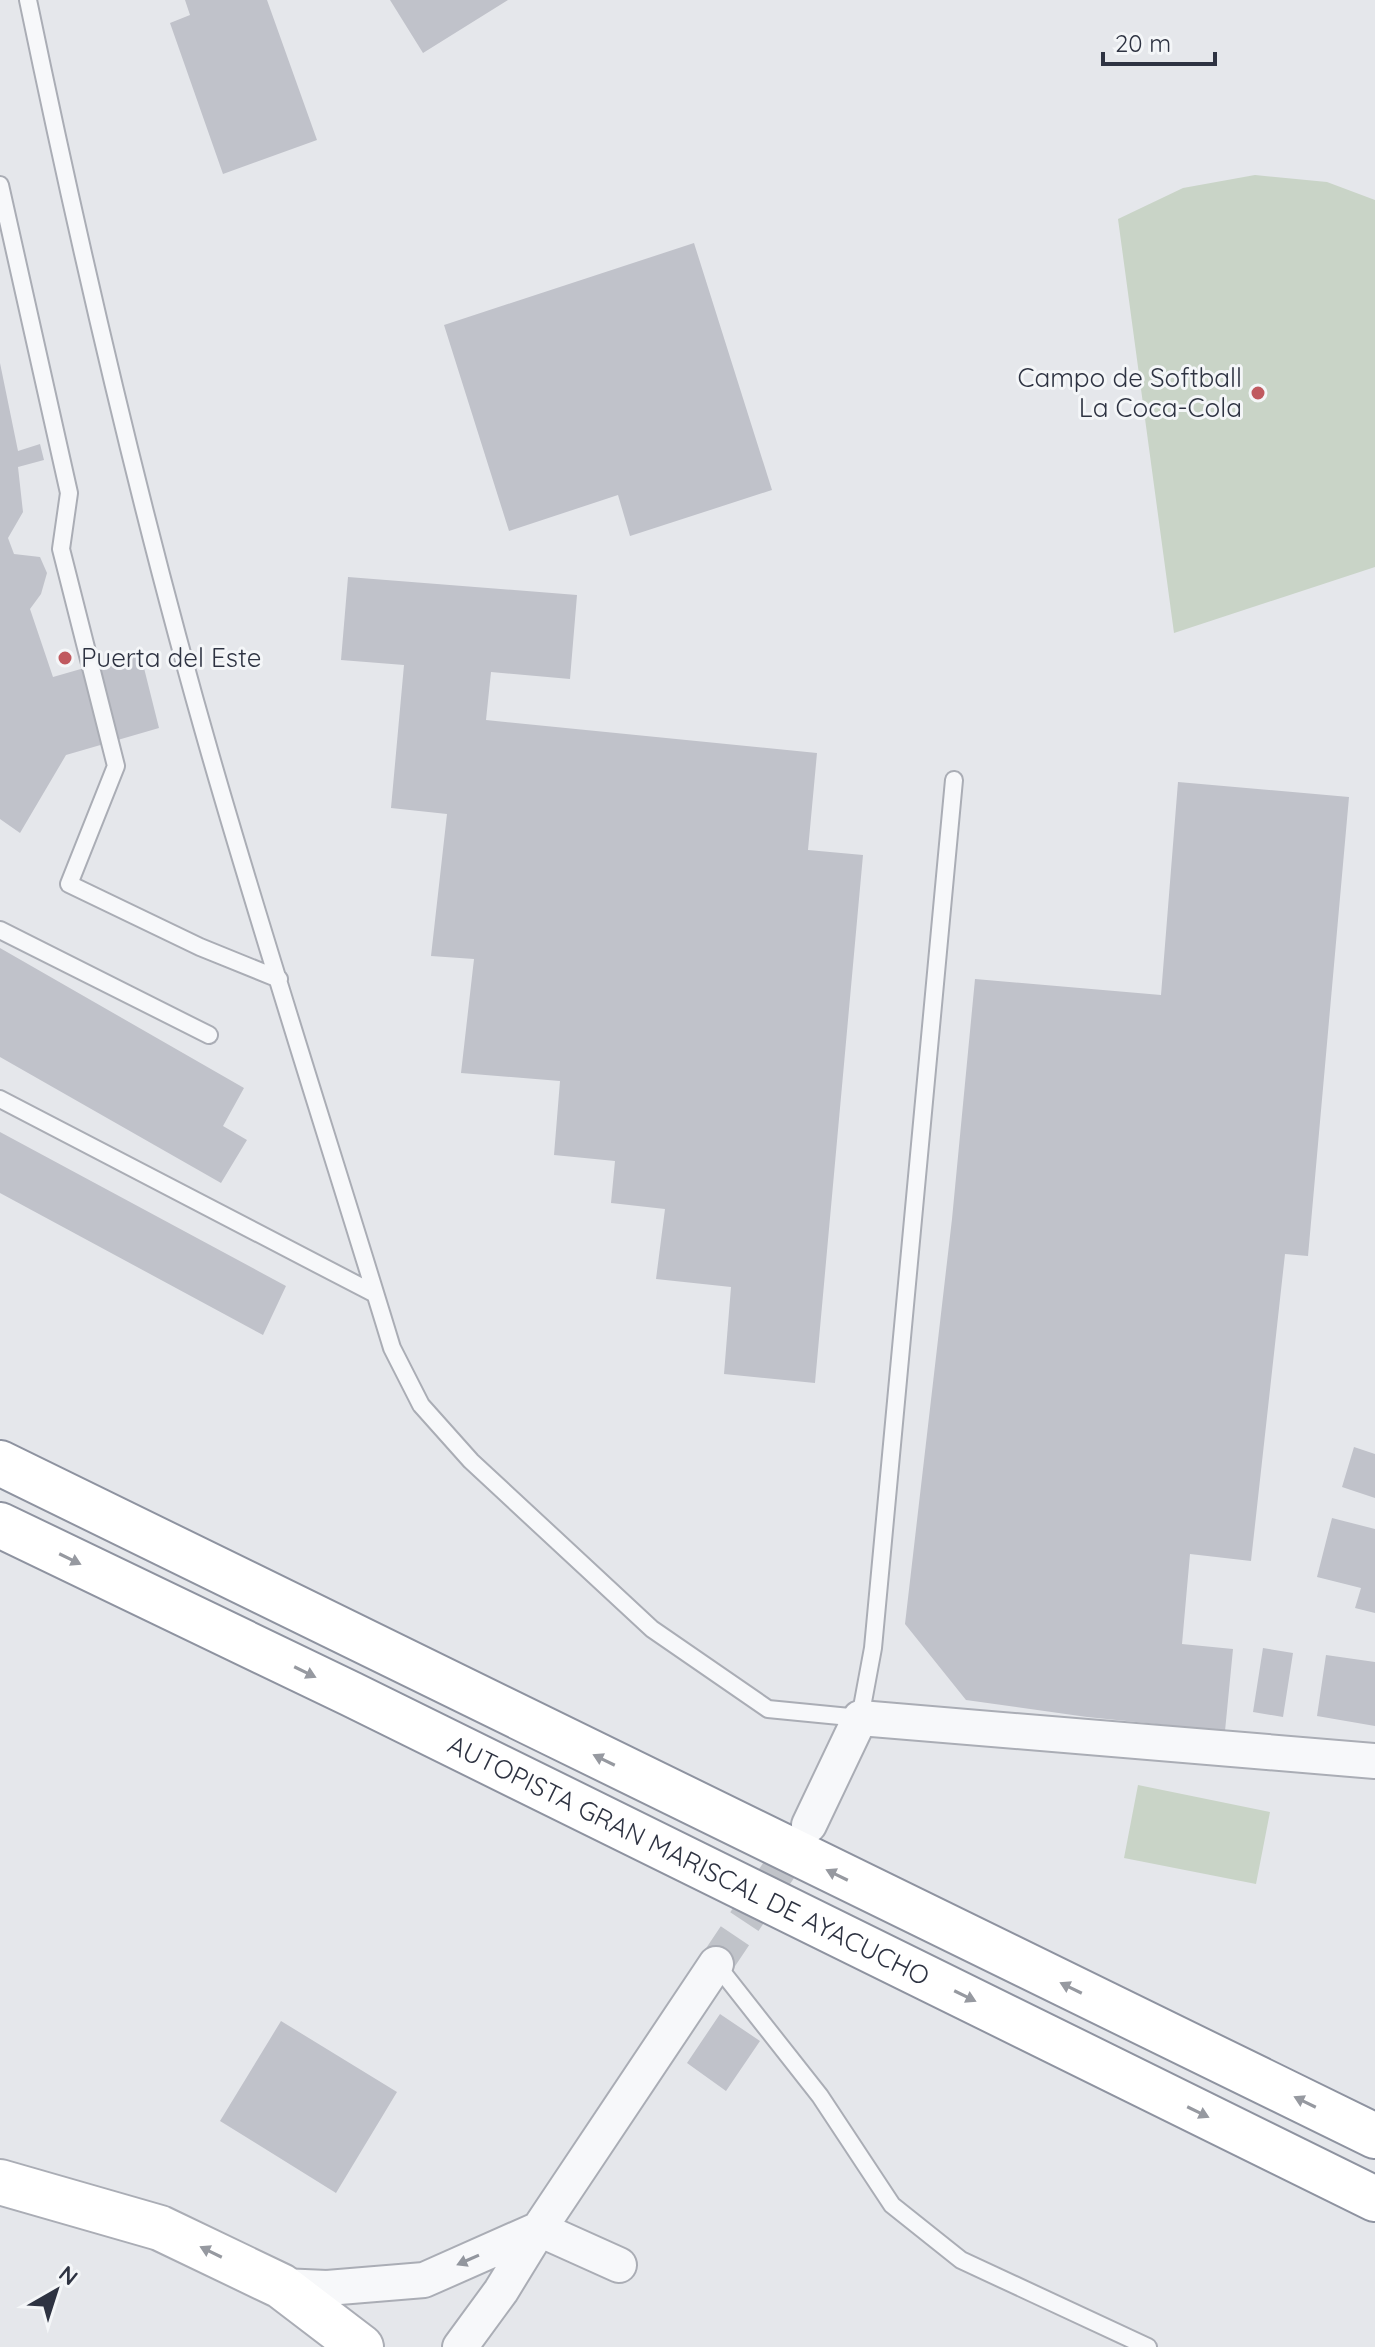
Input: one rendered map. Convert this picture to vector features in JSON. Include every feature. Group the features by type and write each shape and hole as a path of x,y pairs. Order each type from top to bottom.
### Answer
{"main road":[{"name":"AUTOPISTA GRAN MARISCAL DE AYACUCHO","path":"0,1463 1375,2136"},
{"name":"AUTOPISTA GRAN MARISCAL DE AYACUCHO","path":"0,1525 351,1694 1375,2199"},
{"path":"0,2182 160,2228 281,2286 361,2347"}],"street":[{"path":"809,1825 860,1718 1375,1761"},
{"path":"460,2347 501,2291 716,1964"},
{"path":"281,2286 327,2288 424,2280 539,2229 619,2265"}],"lane":[{"path":"28,0 74,219 131,461 211,758 392,1348 421,1405 471,1461 652,1629 768,1709 860,1718 873,1648 954,780"},
{"path":"0,185 69,493 61,549 116,766 69,884 200,947 279,979"},
{"path":"0,930 209,1035"},
{"path":"0,1099 375,1294"},
{"path":"716,1964 820,2096 892,2205 961,2260 1148,2347"}],"shaded area":[{"name":"Campo de Softball La Coca-Cola","path":"1255,175 1327,182 1375,200 1375,567 1174,633 1118,219 1183,188"},
{"path":"1138,1785 1270,1812 1256,1884 1124,1858"}],"building":[{"path":"185,0 267,0 317,140 223,174 170,23 190,15"},
{"path":"390,0 508,0 423,53"},
{"path":"694,243 772,490 630,536 618,495 509,531 444,325"},
{"path":"0,363 18,451 40,444 44,460 18,467 23,512 8,538 14,554 40,557 47,573 41,594 30,609 53,677 140,652 159,728 66,755 20,833 0,819"},
{"path":"348,577 577,595 570,679 491,672 486,720 817,753 808,850 863,855 815,1383 724,1374 731,1287 656,1279 665,1209 611,1203 615,1161 554,1155 560,1081 461,1073 474,959 431,956 447,814 391,808 404,665 341,660"},
{"path":"1178,782 1349,797 1308,1256 1285,1254 1251,1561 1190,1554 1182,1644 1233,1649 1225,1731 1087,1717 966,1700 905,1624 952,1219 975,979 1161,995"},
{"path":"0,948 244,1088 223,1126 247,1140 221,1183 0,1057"},
{"path":"0,1132 286,1286 263,1335 0,1193"},
{"path":"1354,1447 1375,1454 1375,1498 1342,1487"},
{"path":"1332,1518 1375,1529 1375,1613 1355,1608 1361,1588 1317,1577"},
{"path":"1263,1648 1293,1653 1283,1717 1253,1712"},
{"path":"1326,1655 1375,1662 1375,1726 1317,1716"},
{"path":"720,2014 760,2041 726,2091 687,2063"},
{"path":"281,2021 397,2092 336,2193 220,2121"}],"tunnel":[{"path":"716,1964 805,1831"}],"place":[{"name":"Campo de Softball La Coca-Cola","path":"1258,393"},
{"name":"Puerta del Este","path":"65,658"}]}
